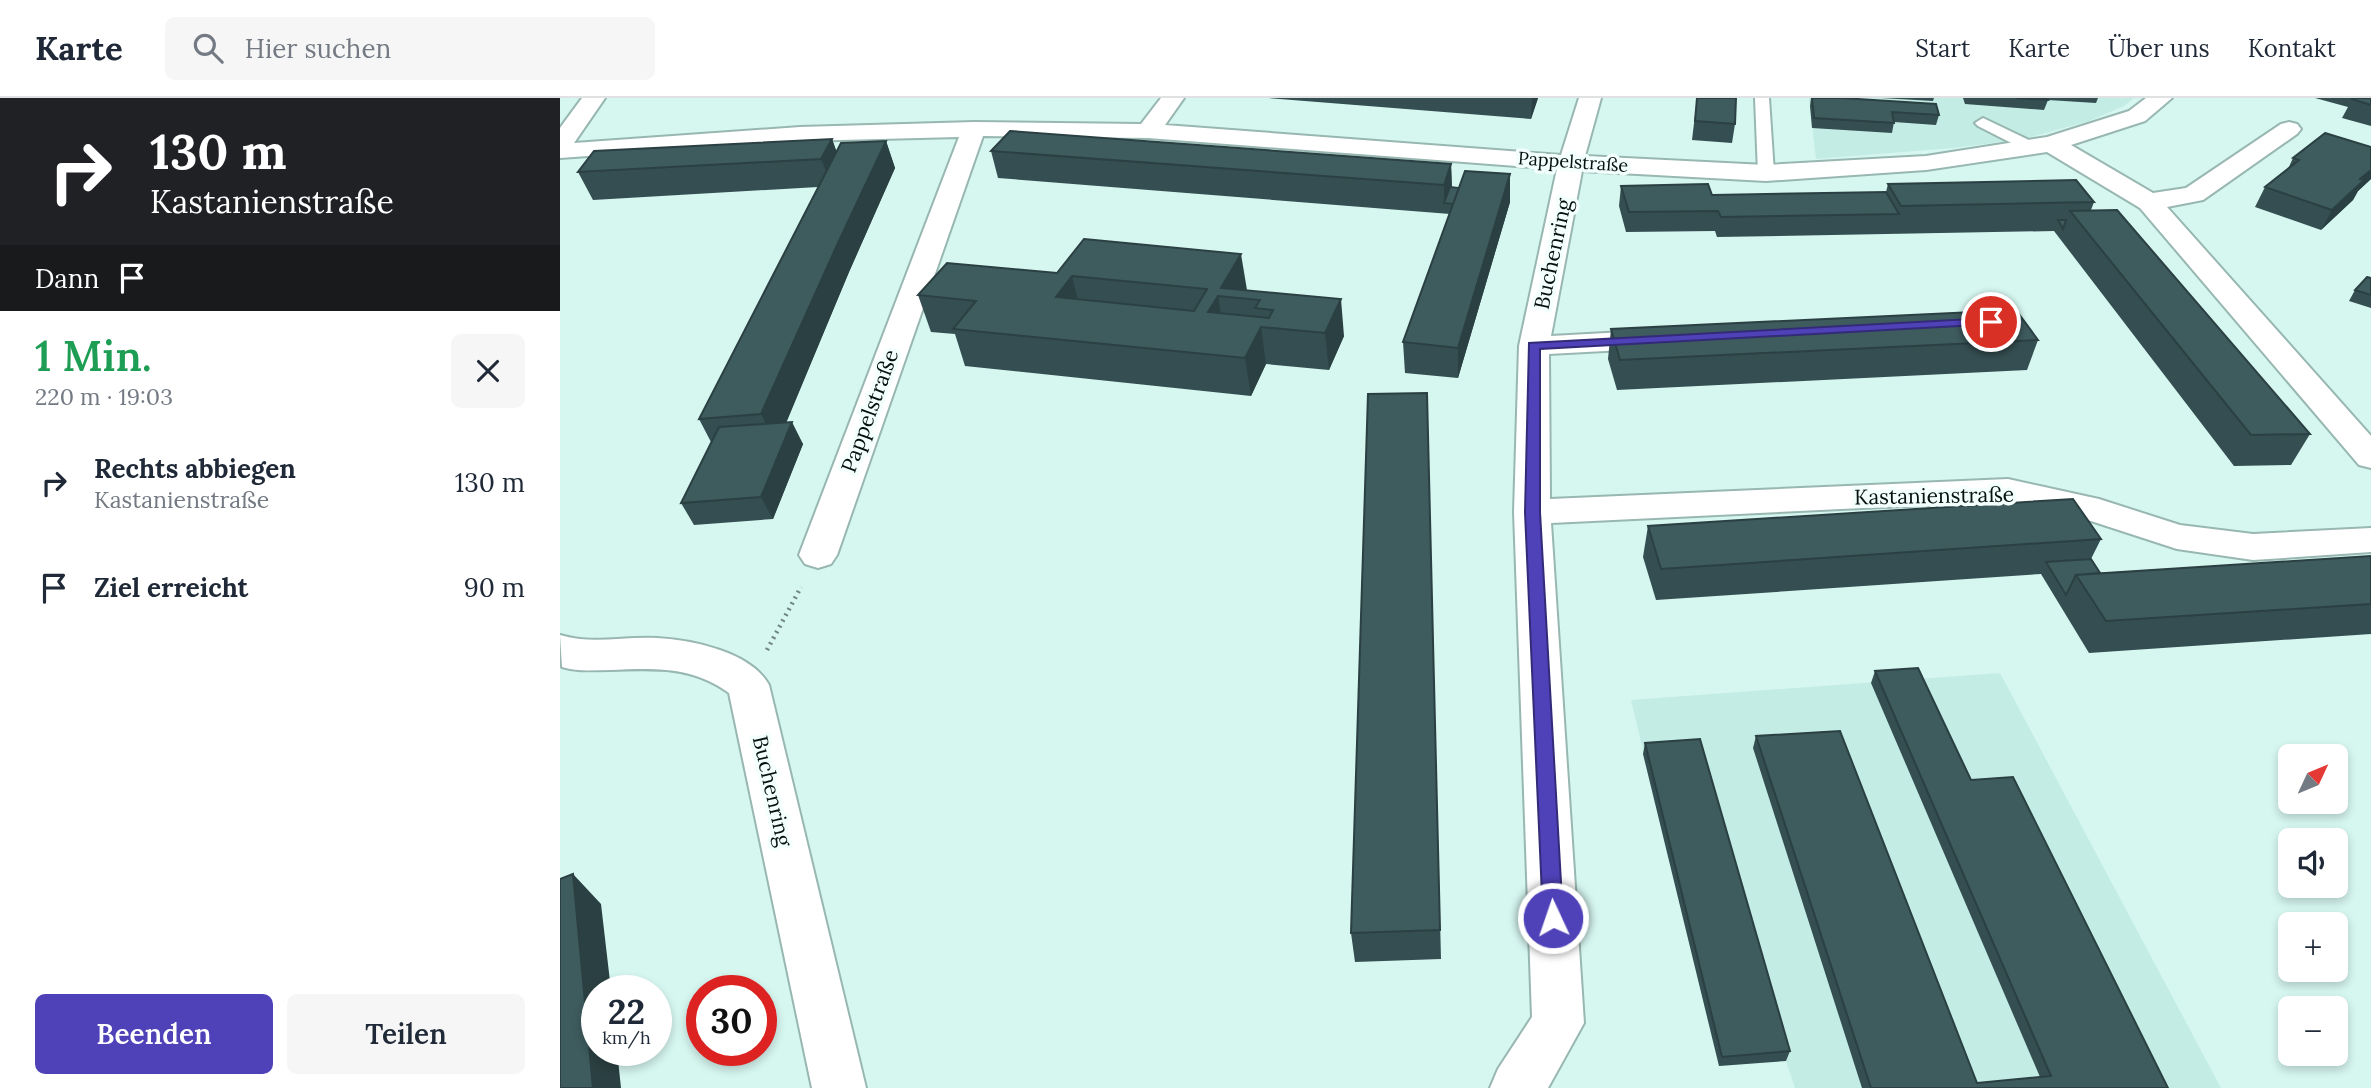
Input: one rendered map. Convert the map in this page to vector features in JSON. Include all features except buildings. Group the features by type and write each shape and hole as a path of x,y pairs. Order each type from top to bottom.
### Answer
{"street":[{"path":"560,145 594,98"},
{"path":"1148,131 1174,98"},
{"name":"Buchenring","path":"1517,1088 1558,1023 1532,512 1534,346 1585,98"},
{"name":"Pappelstraße","path":"560,150 800,134 974,129 1148,131 1571,163 1766,173 1926,163 2041,146 2137,116 2161,98"},
{"name":"Pappelstraße","path":"818,555 974,129"},
{"path":"2149,202 2194,194 2289,129"},
{"path":"2041,146 2149,202 2364,443"},
{"path":"1534,346 1686,338"},
{"name":"Kastanienstraße","path":"1532,512 2008,490 2099,511 2177,537 2253,547 2371,540"},
{"path":"560,650 576,656 657,653 722,666 748,685"},
{"name":"Buchenring","path":"748,685 839,1088"}],"lane":[{"path":"1762,98 1766,173"},
{"path":"1983,123 2041,146"}],"path":[{"path":"748,685 818,555"}],"shaded area":[{"path":"1809,98 2134,98 2124,106 2089,121 2024,139 1953,148 1816,159"},
{"path":"2000,673 2221,1088 1795,1088 1786,1061 1719,1066 1631,700"}],"route":[{"path":"1553,918 1532,512 1534,346 1991,322"}]}
